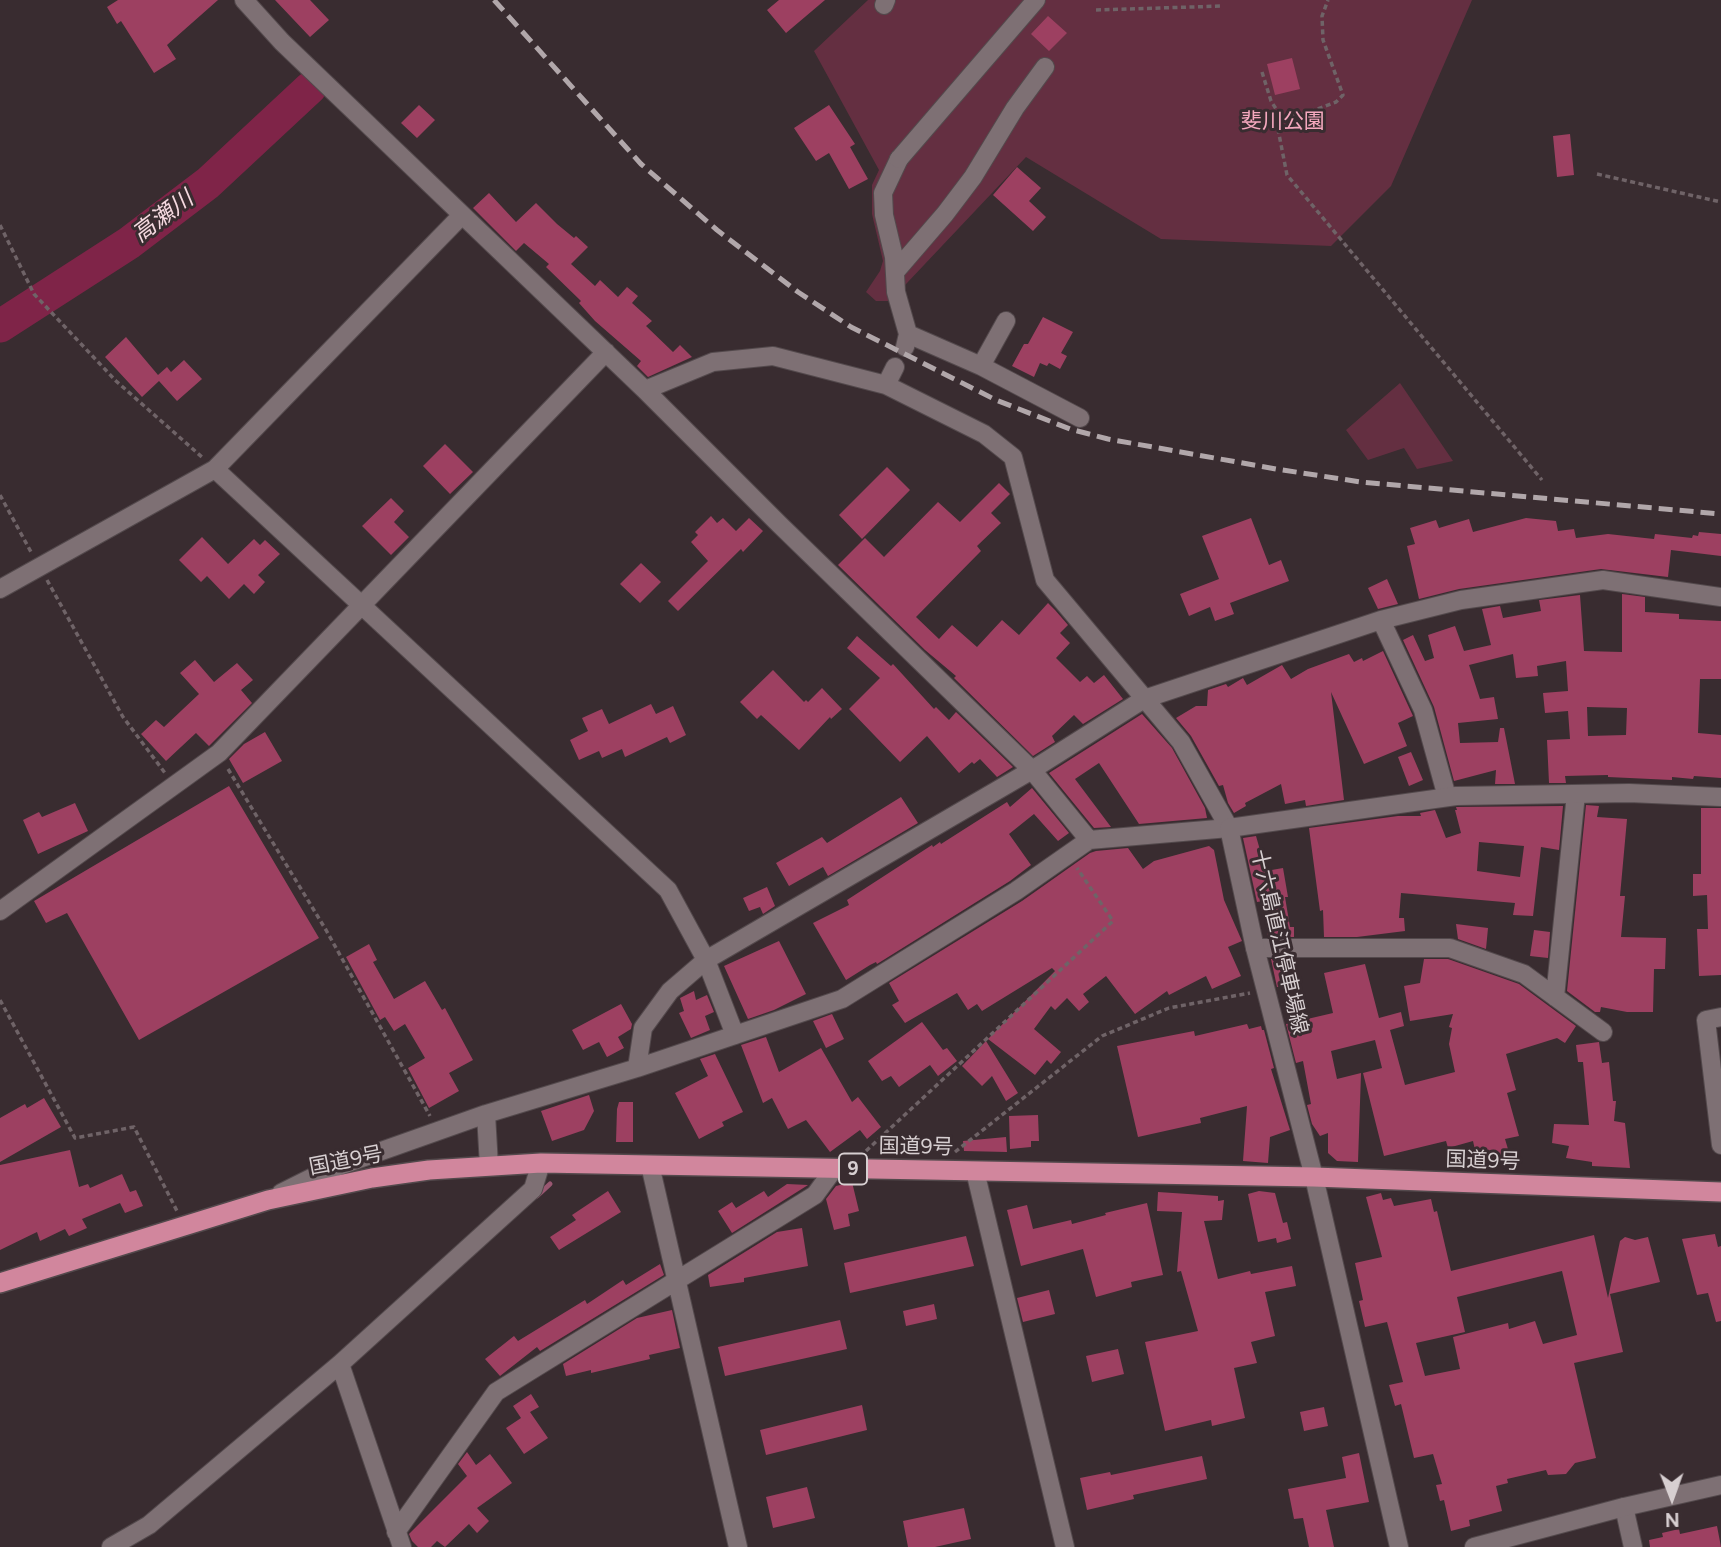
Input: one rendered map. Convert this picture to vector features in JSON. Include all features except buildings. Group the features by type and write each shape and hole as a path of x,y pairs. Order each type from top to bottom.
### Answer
{"highway":[{"name":"国道9号","path":"0,1283 268,1200 372,1178 429,1170 541,1163 1314,1178 1721,1192"}],"street":[{"path":"244,0 282,42 606,352 1032,770 1089,840"},
{"path":"1036,0 899,159 883,193 884,215 894,257 896,292 906,341 981,366 1080,418"},
{"path":"895,272 973,177 1045,67"},
{"path":"0,589 215,469 462,215"},
{"path":"981,366 1006,321"},
{"path":"0,911 219,753 606,352"},
{"path":"268,1200 325,1171 438,1130 637,1068 842,999 1016,891 1089,840 1229,828 1181,742 1045,580 1013,457 984,434 886,385 773,356 713,362 645,390"},
{"path":"886,385 895,367"},
{"path":"215,469 668,890 706,960 735,1035"},
{"path":"637,1068 643,1028 670,991 706,960 1032,770 1144,699 1381,620 1461,600 1603,580 1721,597"},
{"path":"1381,620 1423,710 1447,797"},
{"name":"十六島直江停車場線","path":"1399,1547 1314,1178 1255,948 1229,828 1447,797 1629,793 1721,797"},
{"path":"1555,997 1576,794"},
{"path":"1255,948 1450,948 1524,974 1603,1032"},
{"path":"1721,1017 1706,1020 1721,1145"},
{"path":"486,1114 489,1166"},
{"path":"111,1547 149,1525 340,1364 533,1189 541,1163"},
{"path":"650,1165 738,1547"},
{"path":"399,1539 496,1392 815,1195 840,1169"},
{"path":"975,1171 1065,1547"},
{"path":"340,1364 399,1539"},
{"path":"1474,1547 1623,1507 1721,1485"},
{"path":"1623,1507 1633,1547"}],"path":[{"path":"1262,72 1271,101 1278,112 1289,116 1304,114 1336,102 1343,94 1322,40 1322,16 1328,0"},
{"path":"1096,10 1223,6"},
{"path":"1278,112 1276,120 1287,175 1542,480"},
{"path":"1597,174 1721,202"},
{"path":"0,225 34,293 116,381 215,469"},
{"path":"0,495 123,717 175,786"},
{"path":"219,753 326,930 438,1130"},
{"path":"840,1169 1113,921 1068,855"},
{"path":"932,1170 1102,1036 1169,1008 1265,990"},
{"path":"0,1000 75,1138 134,1127 184,1225"}],"green space":[{"name":"斐川公園","path":"868,0 1472,0 1391,186 1331,246 1161,239 1026,157 890,301 876,301 866,292 880,271 883,261 872,214 872,185 879,170 814,51"},
{"path":"1400,383 1453,461 1417,469 1404,448 1368,460 1346,430"}],"waterway":[{"name":"高瀬川","path":"0,326 129,243 208,183 310,88"},
{"path":"537,1196 550,1184"}],"railway":[{"path":"494,0 641,164 717,230 798,292 851,327 996,400 1070,429 1108,439 1276,469 1361,482 1721,514"}]}
